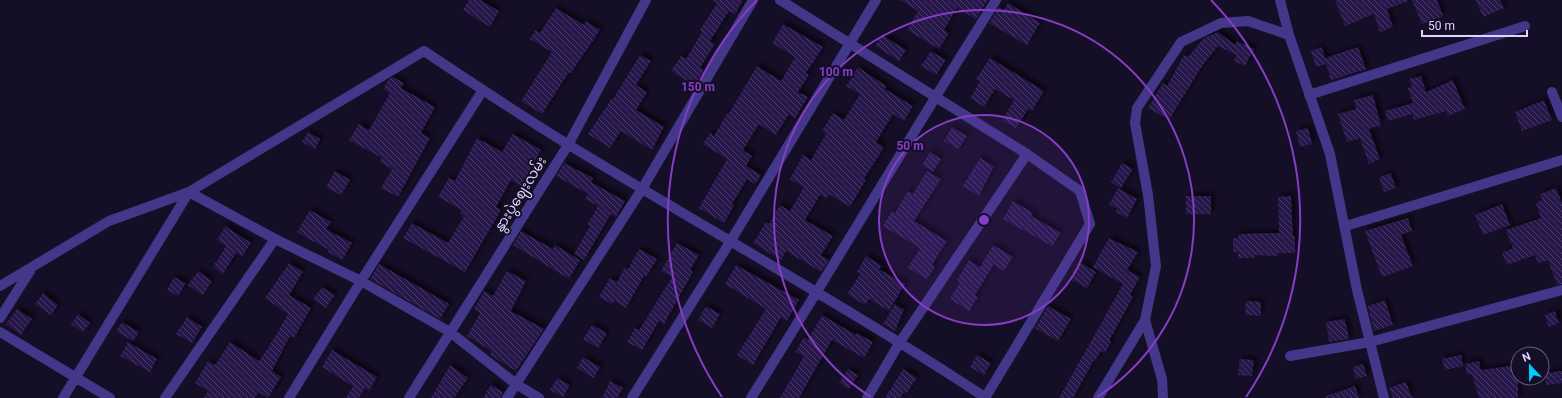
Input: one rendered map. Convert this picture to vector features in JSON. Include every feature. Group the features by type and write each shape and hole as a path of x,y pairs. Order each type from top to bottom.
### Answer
{"street":[{"name":"နွားပွဲဈေးလမ်း","path":"409,398 568,144 646,0"},
{"path":"507,398 642,189 753,0"},
{"path":"0,286 31,269 109,221 189,192 424,52 568,144 900,342 985,398 1090,224 1080,191 1027,154 780,0"},
{"path":"632,398 730,242 876,0"},
{"path":"752,398 818,292 934,97 996,0"},
{"path":"1280,0 1289,35 1330,154 1346,226 1357,290 1384,398"},
{"path":"1098,398 1145,320 1156,266 1148,195 1136,123 1137,108 1181,42 1222,22 1248,21 1289,35"},
{"path":"1309,95 1525,26"},
{"path":"289,398 361,281 483,90"},
{"path":"1552,92 1562,117"},
{"path":"867,398 900,342 1027,154"},
{"path":"1346,226 1562,160"},
{"path":"189,192 275,239 361,281 450,332 516,384 539,398"},
{"path":"62,398 189,192"},
{"path":"165,398 275,239"},
{"path":"0,318 31,269"},
{"path":"1290,356 1370,342 1562,290"},
{"path":"1145,320 1162,379 1163,398"},
{"path":"0,332 110,398"}],"building":[{"path":"469,0 480,0 499,11 490,27 463,10"},
{"path":"712,0 743,0 735,14 729,11 710,41 715,44 700,68 704,70 695,86 671,71 681,56 686,59 702,32 700,30 717,3"},
{"path":"900,0 988,0 976,19 957,8 944,30 949,33 939,49 907,30 918,11"},
{"path":"1335,0 1408,1 1387,9 1393,27 1380,32 1374,14 1345,26"},
{"path":"1412,0 1437,0 1443,16 1422,24"},
{"path":"1476,0 1500,0 1504,8 1483,17"},
{"path":"1008,3 1040,23 1027,45 989,23 999,7 1004,10"},
{"path":"556,8 584,25 586,21 600,30 571,73 569,72 542,114 521,101 552,52 530,39 536,30 540,33"},
{"path":"783,24 823,47 806,73 809,75 798,92 808,97 795,118 789,114 776,135 759,124 743,150 752,156 746,166 761,175 755,184 747,179 732,204 734,206 724,223 699,208 727,159 703,144 710,133 714,136 757,66 781,81 795,57 772,43"},
{"path":"1218,32 1235,45 1237,41 1254,49 1245,66 1234,61 1237,55 1218,46 1202,66 1169,120 1148,108 1163,83 1167,86 1184,55 1188,57 1204,38"},
{"path":"882,35 906,50 899,61 875,46"},
{"path":"1322,47 1325,58 1358,47 1366,69 1331,80 1326,64 1316,67 1311,51"},
{"path":"931,51 946,60 936,75 921,66"},
{"path":"640,55 651,61 636,85 647,92 636,110 664,127 652,150 621,131 610,148 588,134 612,98 613,99"},
{"path":"990,58 1044,91 1032,111 1028,109 1016,128 1002,120 1014,100 995,89 984,107 970,98 980,81 976,79"},
{"path":"858,67 886,86 885,89 913,106 904,121 893,114 876,142 884,147 864,179 866,180 850,207 829,194 826,198 820,195 805,220 833,236 821,255 829,260 821,272 786,251 781,260 753,243 766,222 769,224 780,205 790,211 804,187 790,179 803,155 811,160 826,134 822,131 833,113 844,120 860,94 846,86"},
{"path":"1421,76 1426,92 1453,80 1465,109 1448,116 1446,111 1414,120 1412,114 1388,121 1385,111 1413,103 1408,88 1412,87 1410,79"},
{"path":"393,77 404,83 401,88 435,107 421,133 430,138 398,197 381,188 392,169 380,162 382,158 349,140 359,124 369,130 390,93 383,89 389,79"},
{"path":"1373,95 1381,125 1369,129 1380,159 1369,164 1360,138 1347,142 1338,114 1356,109 1354,100"},
{"path":"1544,100 1552,120 1522,131 1515,112"},
{"path":"952,127 967,136 958,149 944,141"},
{"path":"1308,128 1312,144 1300,147 1296,131"},
{"path":"308,132 320,139 315,149 302,142"},
{"path":"513,134 541,150 521,186 511,180 496,207 501,210 465,272 403,238 412,223 448,243 464,216 460,214 462,210 438,197 449,178 455,181 477,138 502,152"},
{"path":"930,152 941,159 933,172 922,165"},
{"path":"980,158 994,166 979,196 963,186"},
{"path":"564,163 593,178 591,182 625,201 616,217 611,214 584,260 574,254 590,226 587,225 598,206 585,199 588,194 556,176"},
{"path":"1122,163 1133,169 1121,188 1111,182"},
{"path":"335,171 350,180 341,195 326,187"},
{"path":"927,171 941,179 914,221 947,241 932,265 935,267 927,279 908,268 920,248 883,226 892,211 895,213 908,191 913,194"},
{"path":"1391,173 1396,188 1384,192 1379,177"},
{"path":"1118,188 1137,199 1127,218 1116,212 1117,209 1109,204"},
{"path":"1556,188 1562,203 1562,284 1557,285 1548,260 1538,263 1535,255 1507,265 1502,253 1513,248 1506,230 1541,218 1536,203 1542,200 1540,194"},
{"path":"1186,196 1211,196 1211,214 1186,214"},
{"path":"1291,196 1295,253 1278,253 1278,256 1255,255 1254,258 1238,258 1238,252 1233,252 1233,238 1238,238 1238,234 1279,233 1278,197"},
{"path":"1013,201 1033,213 1031,216 1061,233 1052,246 1003,219"},
{"path":"1502,204 1510,225 1483,235 1475,215"},
{"path":"310,210 331,222 326,229 352,243 342,260 328,252 329,250 297,232"},
{"path":"1408,218 1412,231 1401,235 1413,266 1382,277 1365,231"},
{"path":"225,226 251,243 242,256 236,253 223,274 213,267 226,246 217,240"},
{"path":"521,231 553,249 555,245 580,260 569,279 513,245"},
{"path":"1109,238 1138,252 1127,270 1140,277 1130,295 1133,297 1109,341 1111,342 1105,353 1101,351 1095,361 1094,360 1073,398 1059,398 1123,284 1093,267"},
{"path":"677,243 699,255 690,270 693,272 664,324 659,321 642,350 627,342 635,328 639,330 672,277 661,271"},
{"path":"993,245 1013,257 1004,271 994,264 975,295 978,297 969,311 950,299 960,282 957,280 969,260 980,267"},
{"path":"639,249 657,259 646,277 644,276 626,308 614,301 612,304 599,297 610,278 617,282 625,267 628,269"},
{"path":"866,256 882,266 879,269 905,284 889,311 869,299 865,305 847,294 860,274 857,272"},
{"path":"289,263 303,272 289,295 311,308 294,338 290,336 272,371 281,377 268,398 258,392 255,398 204,398 208,391 195,383 208,361 215,365 230,342 259,361 270,345 288,314 265,298"},
{"path":"1081,263 1096,272 1087,288 1072,280"},
{"path":"379,264 449,304 440,319 370,279"},
{"path":"736,265 799,300 787,321 781,317 753,365 737,355 766,309 725,284"},
{"path":"198,271 212,281 203,295 188,285"},
{"path":"507,271 526,281 511,311 544,329 516,371 490,355 492,351 467,336 480,313 474,309 484,291 493,296"},
{"path":"174,277 186,283 178,296 167,290"},
{"path":"322,287 335,295 326,308 313,299"},
{"path":"43,293 58,305 51,315 35,304"},
{"path":"1385,300 1393,325 1374,331 1368,306"},
{"path":"1246,301 1261,302 1261,316 1245,315"},
{"path":"895,304 904,310 895,331 883,324"},
{"path":"706,306 720,314 712,328 698,320"},
{"path":"1048,306 1071,319 1058,341 1035,328"},
{"path":"17,309 32,319 21,335 6,324"},
{"path":"1555,311 1559,323 1549,327 1545,315"},
{"path":"78,314 90,323 83,332 71,324"},
{"path":"822,315 856,335 857,333 873,342 864,358 832,340 799,398 780,398 804,356 795,352 804,337 808,340"},
{"path":"187,317 202,327 192,343 176,334"},
{"path":"1345,319 1349,339 1329,342 1326,322"},
{"path":"122,322 139,332 133,341 116,331"},
{"path":"592,325 607,333 598,348 583,339"},
{"path":"128,342 157,359 150,372 120,356"},
{"path":"332,350 377,377 369,391 365,388 359,398 346,398 353,386 322,367"},
{"path":"977,355 991,363 984,375 970,367"},
{"path":"1461,355 1463,366 1445,370 1442,359"},
{"path":"583,357 600,367 594,378 577,368"},
{"path":"1240,359 1254,360 1252,376 1238,375"},
{"path":"1479,361 1481,370 1510,366 1510,386 1518,386 1518,398 1479,398 1472,374 1467,375 1465,364"},
{"path":"1363,364 1367,376 1356,379 1353,367"},
{"path":"450,365 468,378 454,398 431,398"},
{"path":"848,369 858,375 849,389 839,383"},
{"path":"903,369 917,378 906,394 904,392 900,398 885,398"},
{"path":"1562,371 1562,383 1550,384 1550,372"},
{"path":"557,378 570,385 563,397 550,390"},
{"path":"610,381 623,388 617,398 602,398"},
{"path":"1406,382 1412,398 1393,398 1389,388"},
{"path":"491,385 503,392 501,398 483,398"},
{"path":"1355,386 1359,398 1326,398 1326,396"}]}
